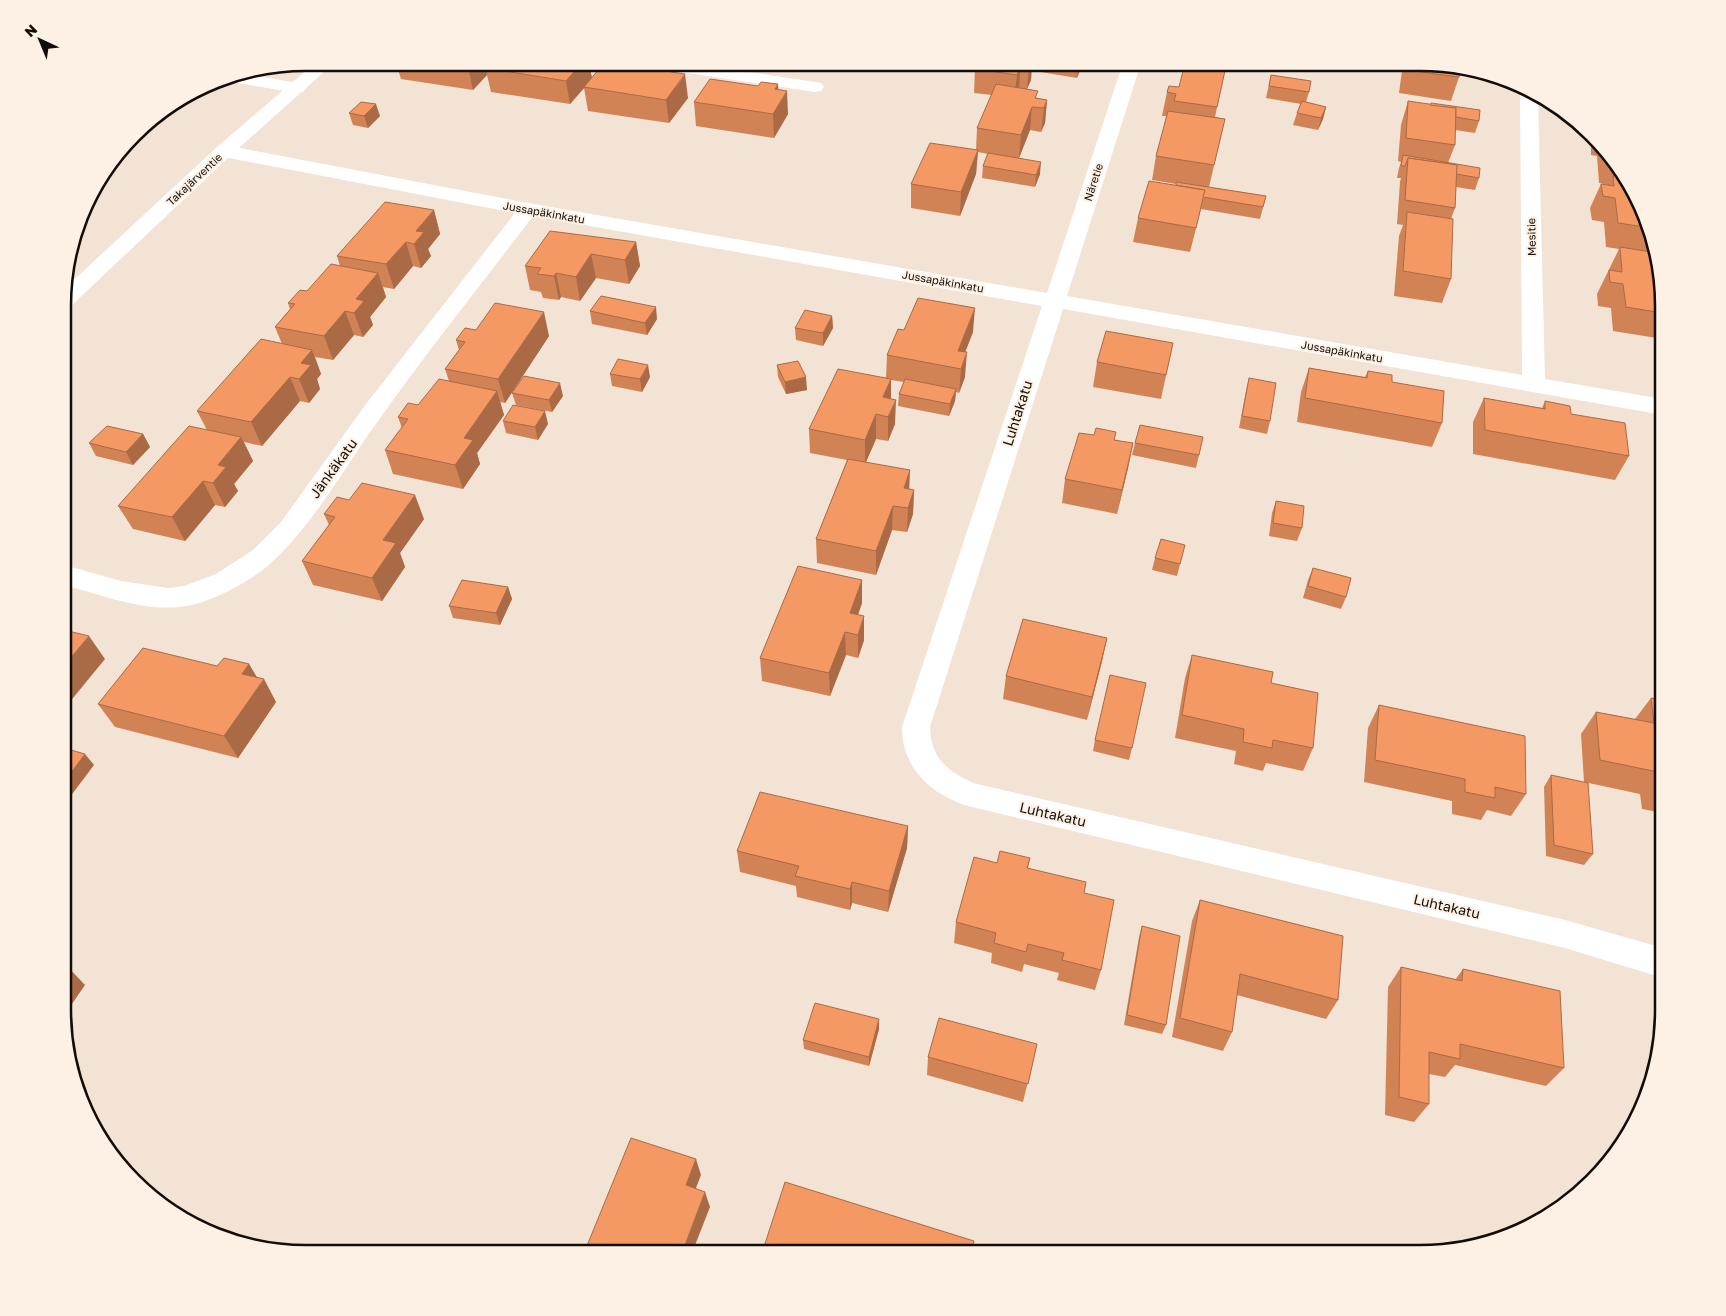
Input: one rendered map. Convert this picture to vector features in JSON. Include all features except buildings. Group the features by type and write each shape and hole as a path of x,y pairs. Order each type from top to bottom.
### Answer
{"street":[{"name":"Takajärventie","path":"72,293 224,151 315,71"},
{"path":"708,71 815,87"},
{"name":"Näretie","path":"1053,300 1129,71"},
{"path":"245,79 297,88"},
{"name":"Mesitie","path":"1529,98 1534,384"},
{"name":"Jussapäkinkatu","path":"224,151 528,209 1655,406"},
{"name":"Jänkäkatu","path":"71,577 121,591 168,598 187,596 225,581 262,557 290,528 381,400 528,209"},
{"name":"Luhtakatu","path":"1053,300 916,727 917,749 934,774 950,786 968,794 1565,934 1655,961"}]}
